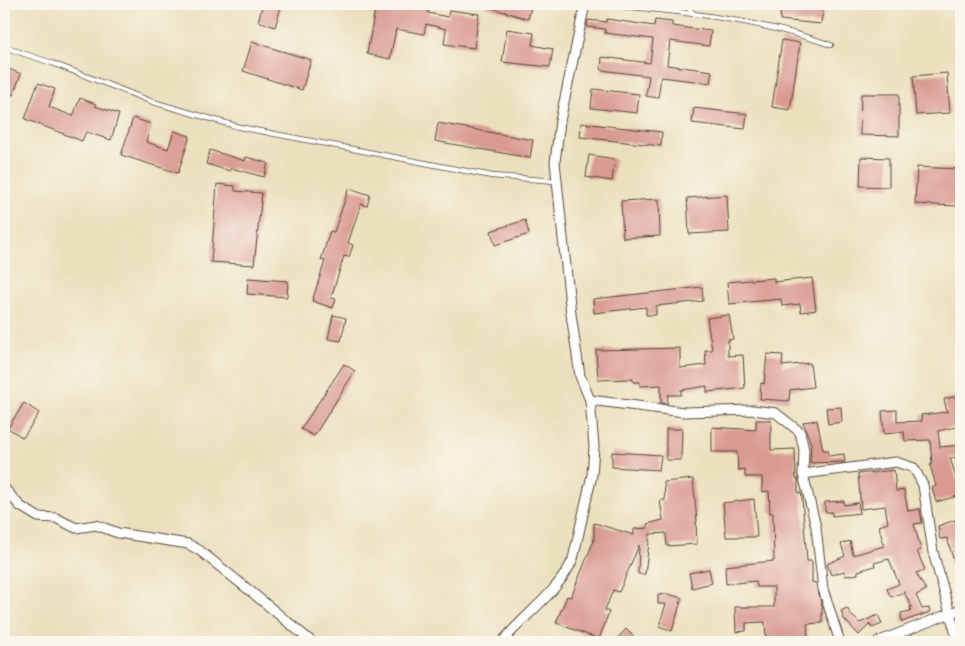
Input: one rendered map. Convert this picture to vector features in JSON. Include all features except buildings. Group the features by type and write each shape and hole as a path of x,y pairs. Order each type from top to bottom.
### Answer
{"street":[{"path":"502,642 555,588 567,572 573,559 592,475 594,447 590,400 580,376 556,181 558,138 585,4"},
{"path":"590,400 684,412 753,410 776,413 800,432 804,450 803,474 816,527 822,590 840,642"},
{"path":"803,474 834,472 864,465 896,462 914,468 923,485 933,552 958,642"},
{"path":"4,488 20,506 38,517 56,518 76,528 96,525 118,533 188,544 220,567 312,642"},
{"path":"877,642 961,609"}],"lane":[{"path":"592,4 694,14 794,32 832,45"},
{"path":"648,8 655,4"},
{"path":"685,4 694,14"},
{"path":"4,47 52,63 153,102 239,127 492,176 556,181"}]}
